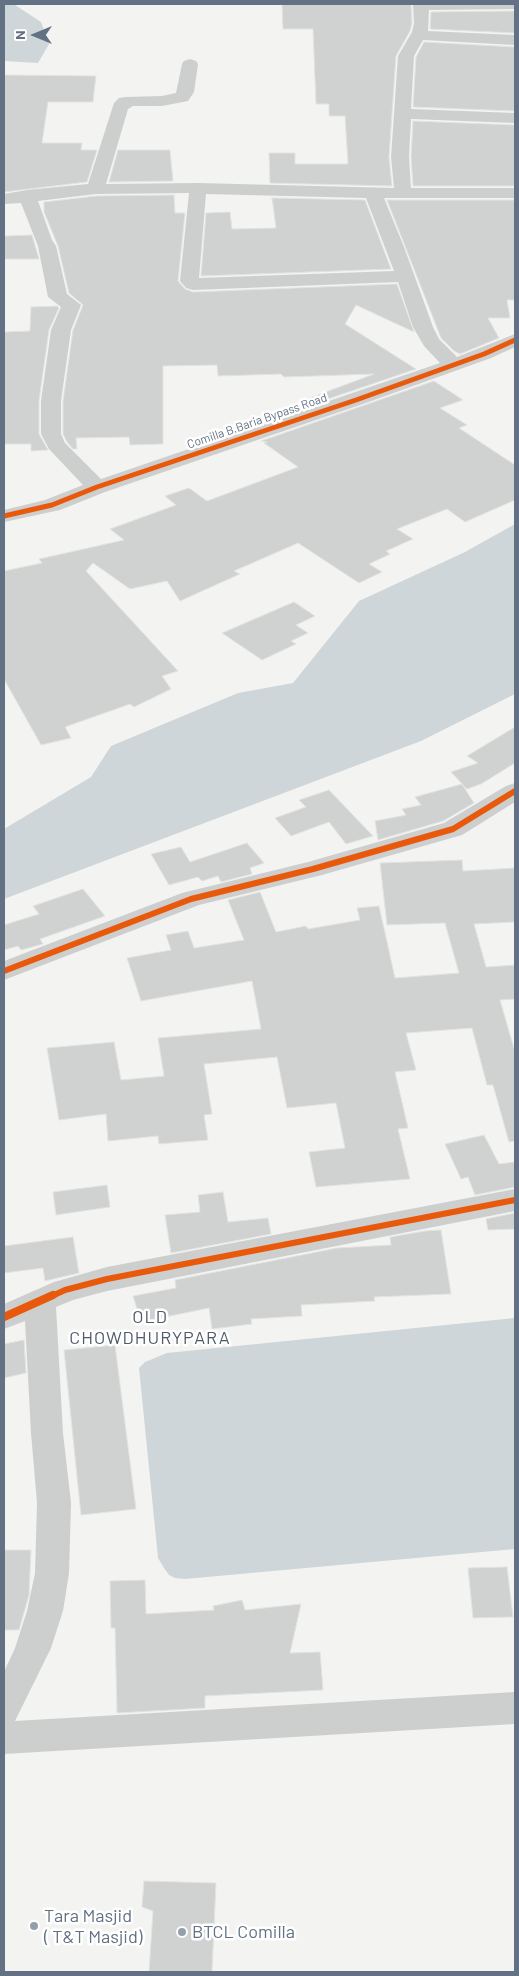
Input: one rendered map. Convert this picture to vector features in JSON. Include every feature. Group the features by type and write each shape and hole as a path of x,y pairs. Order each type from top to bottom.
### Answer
{"street":[{"path":"403,192 400,158 406,56 419,35 422,23 421,5 515,4"},
{"path":"419,35 515,40"},
{"path":"96,189 120,107 125,102 162,101 182,97 186,92 190,64"},
{"path":"403,114 515,118"},
{"path":"198,188 189,281 193,284 405,276"},
{"path":"4,199 96,189 198,188 373,193 515,193"},
{"path":"373,193 423,328 431,342 453,365"},
{"path":"27,195 43,240 47,246 58,297 71,305 60,330 51,401 51,434 56,445 98,487"},
{"name":"Comilla B.Baria Bypass Road","path":"4,516 52,504 453,365 515,340"},
{"path":"4,970 191,899 313,869 452,829 515,791"},
{"path":"4,1317 65,1290 107,1279 515,1200"},
{"path":"4,1709 33,1648 45,1611 52,1573 54,1503 47,1432 40,1302"},
{"path":"4,1738 515,1708"}],"shaded area":[{"path":"4,4 15,5 41,22 49,44 38,63 4,61"},
{"path":"515,524 515,694 421,741 4,899 4,829 91,777 111,746 238,693 293,683 359,601 465,552"},
{"path":"515,1318 515,1549 185,1579 169,1575 158,1558 139,1368 145,1362 167,1353"}],"building":[{"path":"282,4 411,4 412,23 410,31 396,56 389,157 392,186 270,183 269,153 295,153 295,164 348,164 345,116 329,116 329,104 316,104 313,29 283,29"},
{"path":"515,11 515,33 430,29 431,12"},
{"path":"424,42 515,47 515,111 413,107 416,57"},
{"path":"4,75 96,76 93,102 48,102 42,143 82,143 81,150 97,150 87,182 4,192"},
{"path":"413,121 515,125 515,186 413,186 411,157"},
{"path":"118,150 170,150 173,181 109,182"},
{"path":"174,195 175,213 185,213 178,281 185,289 193,292 397,284 414,332 356,305 345,324 416,369 243,428 311,403 307,399 374,374 284,377 281,374 218,376 217,365 163,366 163,444 130,445 129,437 76,438 77,449 73,449 63,434 63,401 73,330 83,305 69,293 58,246 44,212 44,202 96,196"},
{"path":"272,198 365,200 391,269 201,276 206,213 230,212 232,229 276,228"},
{"path":"387,200 515,200 515,300 507,300 510,318 488,318 499,338 460,354 454,351 441,338"},
{"path":"32,235 39,259 4,259 4,236"},
{"path":"57,306 59,308 49,330 39,401 39,434 48,450 31,451 31,444 4,444 4,332 30,331 31,307"},
{"path":"434,381 463,400 440,408 467,425 459,428 515,465 515,500 465,522 447,509 397,529 413,539 386,551 390,554 369,564 382,572 359,583 298,543 234,571 240,574 180,601 167,581 130,589 93,563 86,571 178,671 162,676 171,689 134,707 130,704 65,727 71,738 41,745 4,679 4,571 42,563 39,559 124,540 110,529 176,505 165,496 189,488 207,501 298,467 264,443 267,442 261,441"},
{"path":"294,602 315,616 296,625 308,633 291,641 296,644 262,660 222,633"},
{"path":"515,727 515,763 481,784 467,789 451,772 478,763 467,756"},
{"path":"462,784 474,803 443,821 378,840 375,821 406,815 402,809 421,805 415,797"},
{"path":"329,790 373,836 346,844 329,822 291,836 275,818 306,807 299,800"},
{"path":"247,843 264,863 250,868 252,874 221,882 218,876 202,881 198,877 169,885 151,854 181,847 190,862"},
{"path":"462,860 463,871 515,868 515,922 474,924 486,967 515,965 515,999 500,1000 515,1052 515,1141 509,1142 493,1085 487,1085 472,1028 406,1033 416,1070 395,1072 408,1128 398,1129 410,1179 316,1187 309,1152 345,1148 336,1103 287,1108 277,1057 204,1064 212,1114 204,1115 208,1140 159,1144 158,1136 108,1141 106,1114 59,1120 47,1048 114,1042 121,1080 164,1076 158,1038 261,1029 252,981 141,1001 127,958 171,950 166,935 188,931 194,948 244,940 228,900 260,892 276,932 306,926 308,929 360,920 357,908 379,906 395,978 459,973 445,923 387,925 380,863"},
{"path":"83,889 105,916 40,939 43,944 21,950 18,946 4,950 4,925 39,914 33,906"},
{"path":"484,1135 499,1164 515,1162 515,1187 475,1195 468,1177 461,1179 445,1144"},
{"path":"107,1185 110,1207 56,1215 53,1192"},
{"path":"223,1192 228,1222 268,1218 271,1234 171,1253 165,1215 200,1212 198,1195"},
{"path":"515,1213 515,1229 488,1230 486,1219"},
{"path":"441,1230 451,1294 374,1297 375,1301 301,1305 302,1316 251,1319 252,1324 212,1329 209,1308 141,1322 133,1296 176,1288 175,1280 337,1248 391,1245 390,1237"},
{"path":"73,1237 79,1273 45,1281 43,1268 4,1273 4,1246"},
{"path":"24,1340 26,1373 4,1378 4,1344"},
{"path":"115,1345 136,1509 81,1515 64,1350"},
{"path":"4,1550 31,1550 29,1595 19,1630 4,1630"},
{"path":"507,1567 513,1617 473,1618 468,1568"},
{"path":"145,1580 146,1614 214,1610 213,1606 242,1600 245,1610 301,1604 290,1653 320,1652 323,1690 205,1696 205,1708 117,1713 115,1628 111,1628 110,1581"},
{"name":"BTCL Comilla","path":"144,1881 216,1883 212,1972 149,1972 153,1911 142,1907"}],"cycle path":[{"path":"4,516 52,505 97,487 356,400 484,354 515,340"},
{"path":"4,971 191,899 313,869 453,829 515,791"},
{"path":"4,1317 65,1290 107,1279 515,1200"}],"place":[{"name":"Tara Masjid ( T&T Masjid)","path":"34,1926"},
{"name":"BTCL Comilla","path":"182,1932"}],"district":[{"name":"OLD CHOWDHURYPARA","path":"150,1327"}]}
